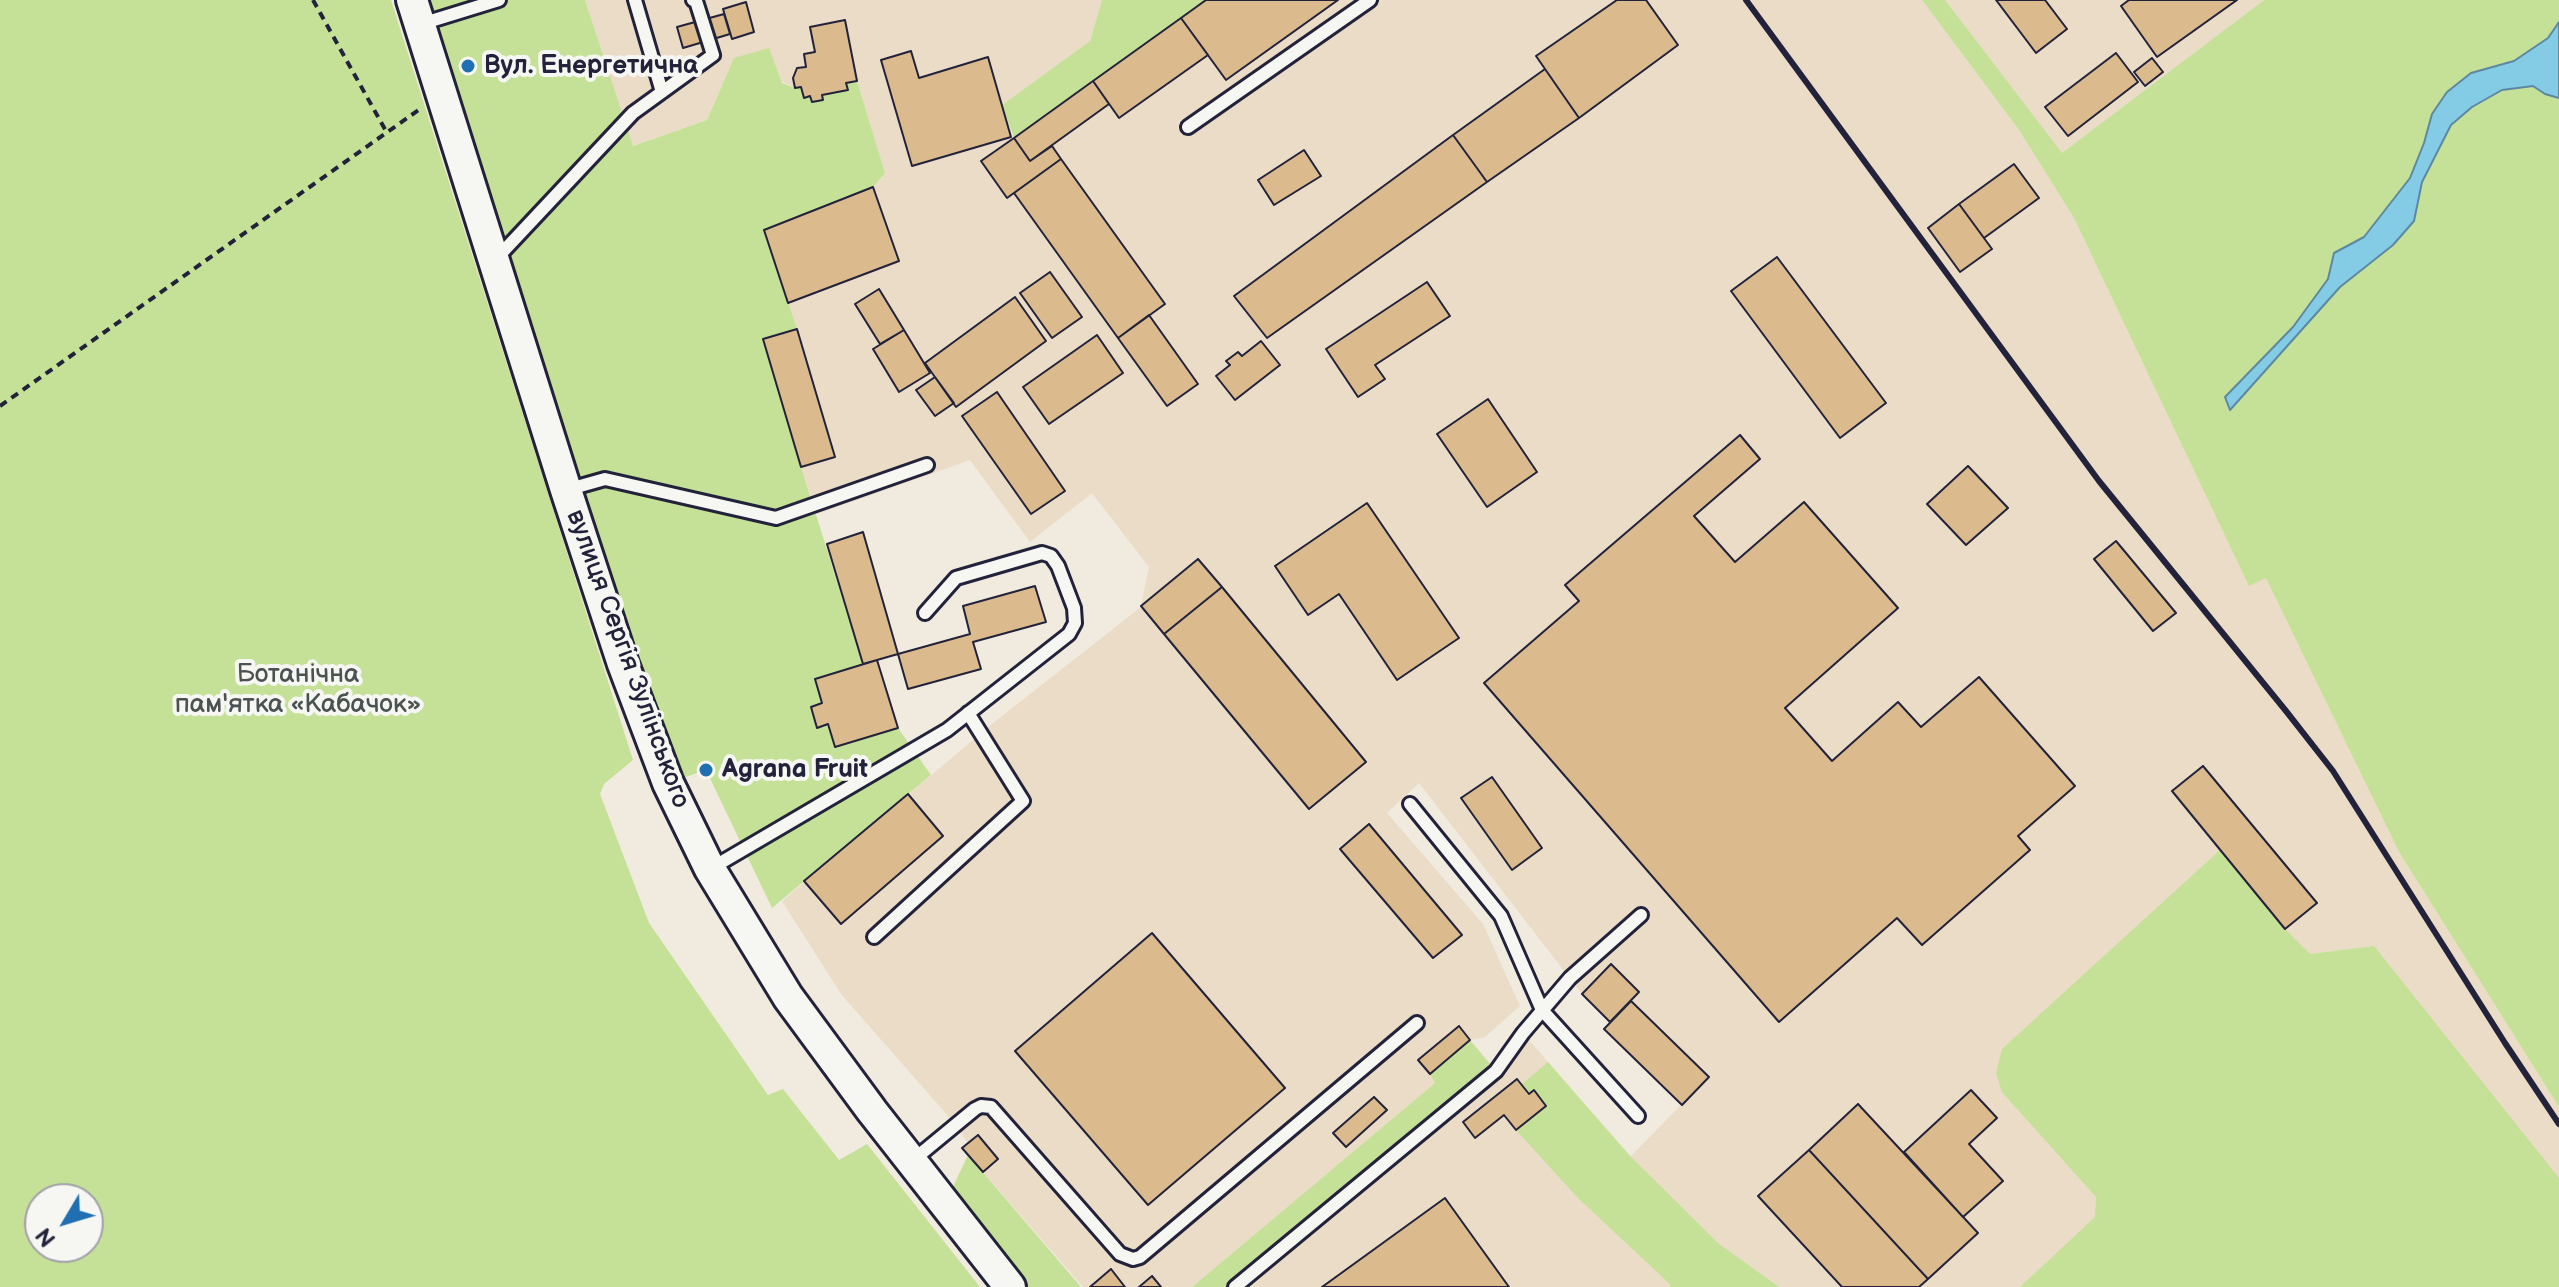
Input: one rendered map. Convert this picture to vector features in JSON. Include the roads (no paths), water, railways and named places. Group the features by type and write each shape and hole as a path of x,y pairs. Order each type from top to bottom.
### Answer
{"street":[{"name":"вулиця Сергія Зулінського","path":"417,12 566,490 623,664 668,783 710,869 788,997 1010,1287"}],"lane":[{"path":"417,12 499,0"},
{"path":"635,0 662,92"},
{"path":"495,261 633,113 713,55 696,1 693,0"},
{"path":"1188,127 1370,0"},
{"path":"566,490 605,479 776,518 927,465"},
{"path":"710,869 947,730 1069,634 1075,623 1074,608 1058,566 1051,556 1042,553 956,578 925,613"},
{"path":"874,937 1023,801 968,713"},
{"path":"1410,804 1501,916 1542,1010 1638,1116"},
{"path":"1235,1287 1496,1071 1570,978 1641,915"},
{"path":"912,1161 975,1109 991,1107 1120,1254 1133,1259 1140,1257 1417,1023"}],"water":[{"path":"2559,22 2559,98 2533,86 2502,90 2472,107 2451,125 2422,182 2414,221 2393,245 2340,287 2230,410 2225,397 2293,327 2328,279 2334,253 2364,237 2410,178 2432,114 2447,92 2471,73 2514,61 2548,38"}],"railway":[{"path":"1746,0 2099,481 2333,771 2559,1124"}],"place":[{"name":"Вул. Енергетична","path":"468,66"},
{"name":"Agrana Fruit","path":"706,770"}],"park label":[{"name":"Ботанічна пам'ятка «Кабачок»","path":"298,690"}]}
